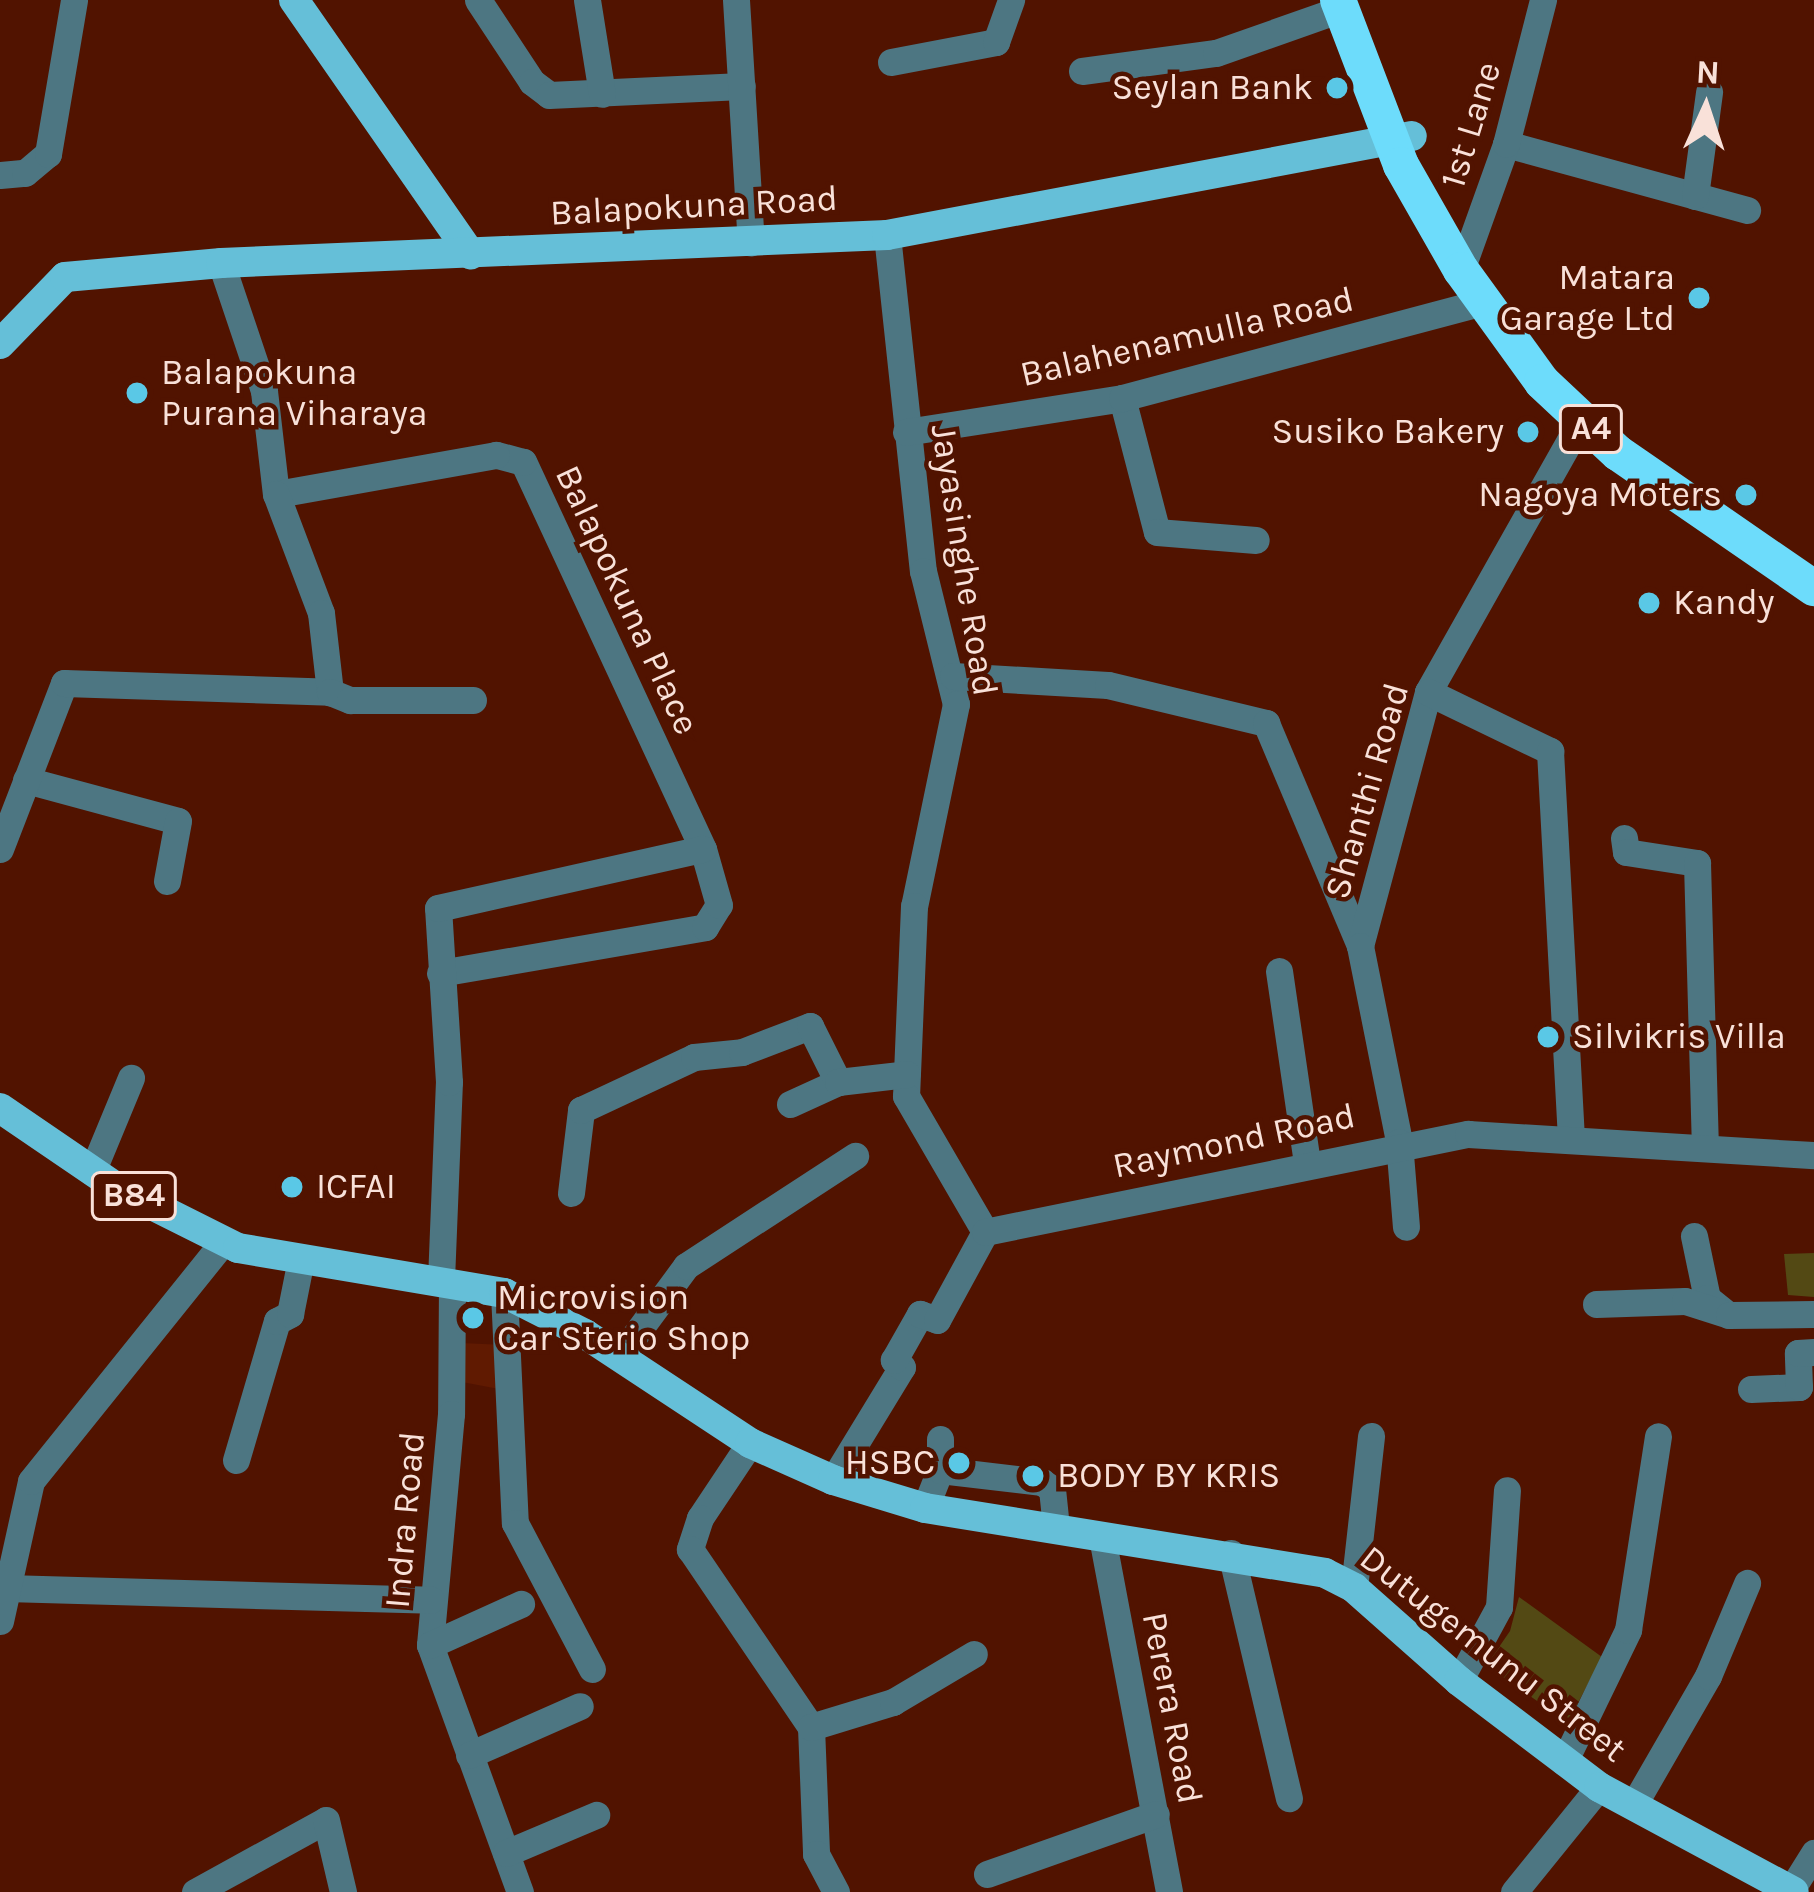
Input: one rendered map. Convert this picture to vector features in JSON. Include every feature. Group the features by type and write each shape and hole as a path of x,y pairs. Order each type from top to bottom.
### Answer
{"highway":[{"name":"A4","path":"1345,3 1432,210 1460,270 1482,302 1581,421 1814,588"}],"main road":[{"path":"293,0 471,255"},
{"name":"Balapokuna Road","path":"0,344 64,277 221,263 887,235 1402,139"},
{"name":"Dutugemunu Street","path":"0,1108 92,1172 223,1242 504,1293 620,1357 751,1444 833,1480 925,1508 1231,1553 1325,1573 1354,1588 1459,1681 1599,1787 1792,1891"}],"street":[{"path":"0,175 26,173 48,154 74,0"},
{"path":"478,0 549,95 742,86"},
{"path":"587,0 602,94"},
{"path":"736,0 752,243"},
{"path":"891,62 996,42 1006,33 1011,0"},
{"name":"1st Lane","path":"1460,270 1506,144 1543,0"},
{"path":"1082,71 1216,53 1345,3"},
{"path":"1695,196 1709,92"},
{"path":"1506,144 1747,210"},
{"name":"Jayasinghe Road","path":"887,235 923,571 953,676 956,704 914,906 906,1096 985,1232"},
{"path":"221,263 264,391 276,494 321,613 330,692"},
{"name":"Balahenamulla Road","path":"906,432 1122,398 1482,302"},
{"path":"1122,398 1157,532 1256,540"},
{"name":"Shanthi Road","path":"1360,946 1429,692 1581,421"},
{"name":"Balapokuna Place","path":"276,494 496,455 523,462 703,849 718,905 705,927 440,974"},
{"name":"Shanthi Road","path":"953,676 1108,685 1266,723 1360,946"},
{"path":"2,840 58,688 75,679 330,692 350,700 473,700"},
{"path":"1429,692 1550,751 1571,1137"},
{"path":"26,781 178,821 167,881"},
{"path":"1624,838 1626,852 1697,863 1705,1148"},
{"name":"Indra Road","path":"520,1892 430,1645 451,1414 449,1082 438,908 703,849"},
{"path":"1360,946 1399,1142 1406,1227"},
{"path":"1279,971 1307,1162"},
{"path":"572,1193 581,1110 694,1057 742,1052 810,1026 838,1082"},
{"path":"790,1104 838,1082 907,1074"},
{"path":"92,1172 131,1078"},
{"name":"Raymond Road","path":"985,1232 1399,1142 1468,1133 1814,1155"},
{"path":"620,1357 686,1266 855,1156"},
{"path":"833,1480 902,1367 894,1360 920,1314 937,1320 985,1232"},
{"path":"1694,1236 1707,1298 1727,1314"},
{"path":"0,1622 5,1571 31,1481 223,1242"},
{"path":"236,1460 277,1322 290,1314 301,1259"},
{"path":"504,1293 515,1523 592,1669"},
{"path":"1596,1304 1685,1301 1727,1314 1814,1314"},
{"path":"1751,1389 1798,1387 1798,1353 1814,1352"},
{"path":"1354,1588 1371,1436"},
{"path":"1564,1762 1633,1615 1658,1436"},
{"path":"925,1508 940,1469 940,1439"},
{"path":"751,1444 700,1518 690,1550 811,1727 816,1854 836,1892"},
{"path":"940,1469 1042,1482 1052,1489 1056,1527"},
{"path":"1459,1681 1499,1607 1508,1490"},
{"name":"Perera Road","path":"1102,1537 1169,1892"},
{"path":"1231,1553 1289,1798"},
{"path":"5,1571 431,1600"},
{"path":"1633,1806 1708,1676 1747,1583"},
{"path":"430,1645 521,1604"},
{"path":"811,1727 893,1702 974,1654"},
{"path":"469,1755 580,1706"},
{"path":"1514,1892 1599,1787"},
{"path":"987,1874 1156,1814"},
{"path":"506,1852 596,1815"},
{"path":"195,1892 326,1820 343,1892"},
{"path":"1792,1891 1814,1853"}],"shaded area":[{"path":"1814,1253 1814,1297 1788,1295 1784,1254"},
{"path":"461,1343 505,1345 499,1389 462,1382"},
{"path":"1519,1597 1602,1657 1568,1722 1486,1666 1510,1631"}],"place":[{"name":"Seylan Bank","path":"1337,88"},
{"name":"Matara Garage Ltd","path":"1699,298"},
{"name":"Balapokuna Purana Viharaya","path":"137,393"},
{"name":"Susiko Bakery","path":"1528,432"},
{"name":"Nagoya Moters","path":"1746,495"},
{"name":"Kandy","path":"1649,603"},
{"name":"Silvikris Villa","path":"1548,1037"},
{"name":"ICFAI","path":"292,1187"},
{"name":"Microvision Car Sterio Shop","path":"473,1318"},
{"name":"HSBC","path":"959,1463"},
{"name":"BODY BY KRIS","path":"1033,1476"}]}
